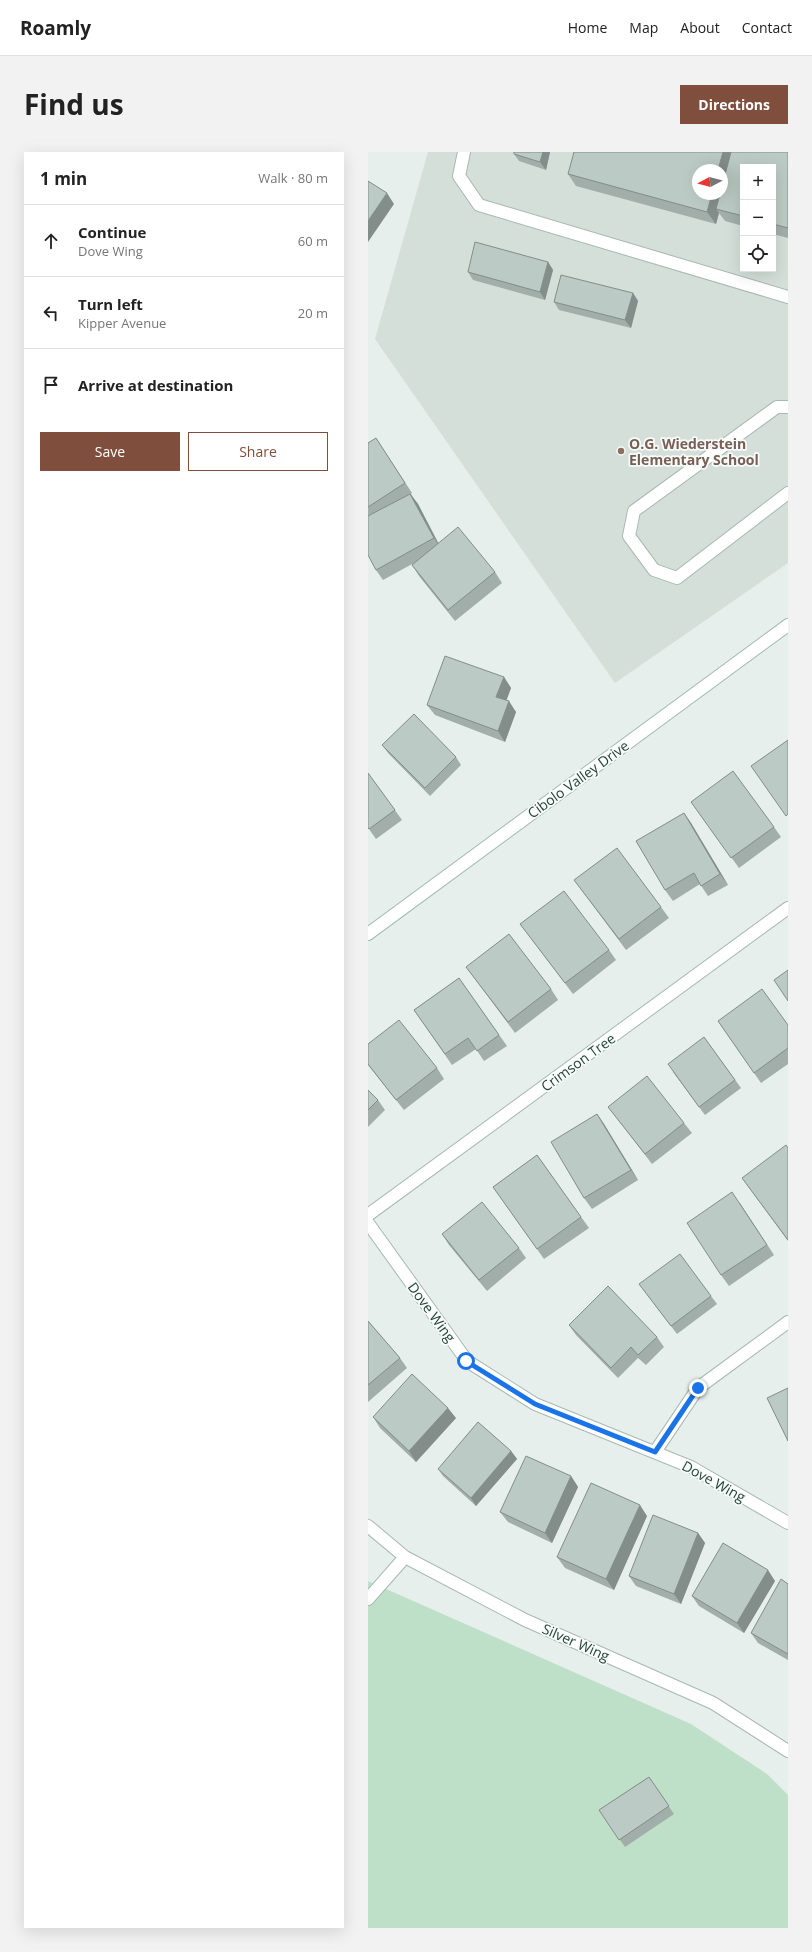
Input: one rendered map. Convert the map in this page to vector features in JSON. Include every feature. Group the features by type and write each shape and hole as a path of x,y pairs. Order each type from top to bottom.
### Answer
{"street":[{"path":"464,152 459,176 479,206 788,297"},
{"path":"788,407 776,407 634,511 629,536 654,570 677,578 788,493"},
{"name":"Cibolo Valley Drive","path":"368,934 788,625"},
{"name":"Crimson Tree","path":"368,1215 788,908"},
{"name":"Dove Wing","path":"368,1223 466,1361 535,1404 691,1467 788,1523"},
{"path":"655,1452 698,1388 788,1322"},
{"name":"Silver Wing","path":"368,1526 405,1557 524,1620 713,1703 788,1751"},
{"path":"368,1600 405,1557"}],"shaded area":[{"name":"O.G. Wiederstein Elementary School","path":"428,152 788,152 788,563 615,683 375,339"}],"green space":[{"path":"368,1581 691,1724 767,1774 788,1795 788,1928 368,1928"}],"building":[{"path":"514,152 543,152 540,162 514,154"},
{"path":"574,152 723,152 720,164 692,164 692,200 710,200 707,212 568,174"},
{"path":"731,152 788,152 788,228 776,225 776,164 740,164 740,215 716,209 718,200 728,200 728,164"},
{"path":"368,181 387,193 368,221"},
{"path":"475,242 548,262 540,292 468,272"},
{"path":"561,275 633,293 625,320 554,302"},
{"path":"376,438 405,483 368,507 368,443"},
{"path":"410,494 434,538 376,570 368,555 368,516"},
{"path":"458,527 495,572 448,610 412,565"},
{"path":"445,656 504,677 496,697 509,701 498,731 427,705"},
{"path":"414,714 456,757 425,788 382,745"},
{"path":"788,740 788,814 786,816 751,766"},
{"path":"733,771 774,827 731,858 691,802"},
{"path":"368,773 395,810 369,829 368,828"},
{"path":"684,813 720,874 701,886 694,873 665,890 636,841"},
{"path":"617,848 661,907 619,939 574,880"},
{"path":"564,891 609,950 565,983 520,924"},
{"path":"509,934 551,989 508,1022 466,967"},
{"path":"788,970 788,1001 774,980"},
{"path":"459,978 499,1035 477,1051 468,1038 445,1054 414,1010"},
{"path":"762,989 788,1025 788,1048 754,1073 718,1021"},
{"path":"399,1020 437,1068 396,1100 368,1064 368,1044"},
{"path":"704,1037 735,1080 699,1107 668,1064"},
{"path":"647,1076 684,1123 645,1154 608,1107"},
{"path":"368,1090 378,1100 368,1110"},
{"path":"597,1114 631,1170 584,1198 551,1142"},
{"path":"786,1145 788,1148 788,1240 742,1178"},
{"path":"537,1155 581,1217 537,1249 493,1187"},
{"path":"732,1192 767,1245 721,1275 687,1223"},
{"path":"482,1202 519,1248 479,1280 442,1234"},
{"path":"680,1254 711,1296 671,1326 639,1284"},
{"path":"608,1286 657,1337 638,1355 631,1347 611,1368 569,1325"},
{"path":"368,1321 400,1358 368,1385"},
{"path":"412,1374 448,1408 409,1451 373,1417"},
{"path":"788,1388 788,1441 767,1398"},
{"path":"478,1422 511,1451 471,1498 438,1469"},
{"path":"526,1456 571,1476 545,1533 500,1512"},
{"path":"591,1483 640,1505 606,1579 557,1557"},
{"path":"653,1515 698,1533 674,1594 629,1576"},
{"path":"723,1543 768,1570 737,1623 692,1596"},
{"path":"781,1579 788,1584 788,1654 751,1633"},
{"path":"649,1777 669,1806 619,1840 599,1810"}],"place":[{"name":"O.G. Wiederstein Elementary School","path":"621,451"}],"route":[{"path":"466,1361 535,1404 655,1452 698,1388"}]}
